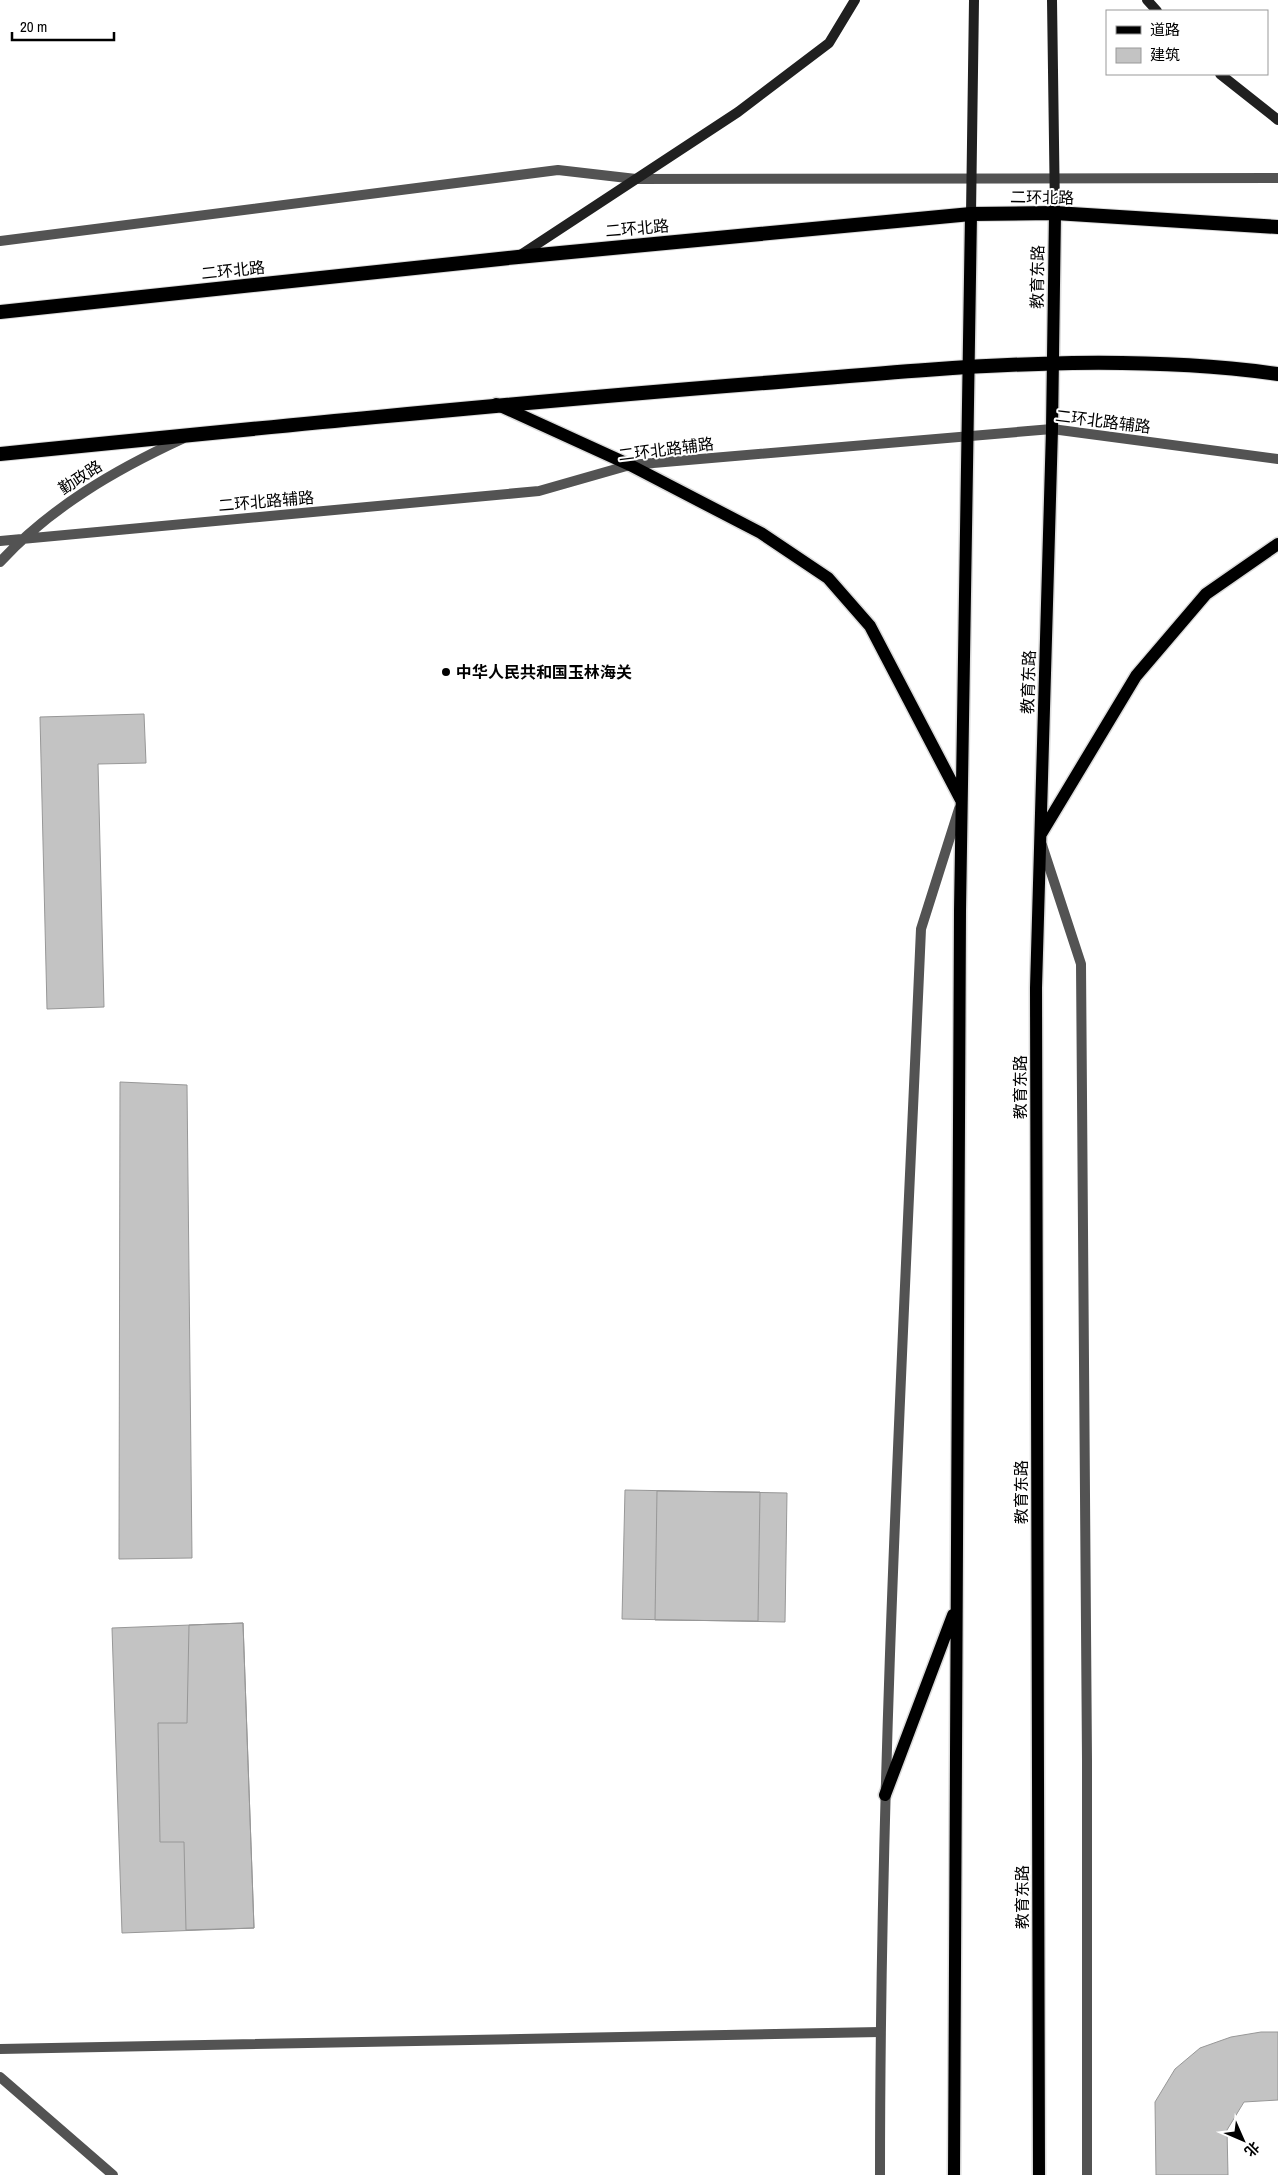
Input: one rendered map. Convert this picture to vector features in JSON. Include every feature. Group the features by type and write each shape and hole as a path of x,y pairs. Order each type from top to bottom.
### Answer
{"highway":[{"name":"二环北路","path":"0,312 518,257 971,214 1055,213 1278,227"},
{"path":"0,454 496,404 968,366 1052,363 1218,366 1278,374"}],"main road":[{"path":"518,257 738,112 829,43 855,0"},
{"path":"954,2175 961,801 974,0"},
{"name":"教育东路","path":"1039,2175 1036,988 1052,429 1055,213 1052,0"},
{"path":"1146,0 1156,10"},
{"path":"1221,75 1278,120"},
{"path":"496,404 630,465 761,533 828,578 870,626 961,801"},
{"path":"1040,836 1136,676 1206,594 1278,544"},
{"path":"885,1795 956,1605"}],"street":[{"path":"0,241 558,170 636,179 1278,178"},
{"name":"二环北路辅路","path":"0,540 539,491 630,465 967,438 1052,429 1278,459"},
{"name":"勤政路","path":"0,562 22,538 83,491 143,456 189,435"},
{"path":"880,2175 880,2032 885,1795 921,929 961,801"},
{"path":"1040,836 1081,964 1087,1750 1087,2175"},
{"path":"0,2050 880,2032"},
{"path":"0,2077 113,2175"}],"building":[{"path":"144,714 146,763 98,764 104,1007 47,1009 40,717"},
{"path":"120,1082 187,1085 192,1558 119,1559"},
{"path":"625,1490 787,1493 785,1622 622,1619"},
{"path":"657,1491 760,1492 758,1621 655,1620"},
{"path":"243,1623 254,1928 122,1933 112,1628"},
{"path":"243,1623 254,1928 186,1930 184,1842 160,1842 158,1723 187,1723 189,1625"},
{"path":"1261,2032 1278,2032 1278,2100 1244,2102 1227,2130 1228,2175 1156,2175 1155,2102 1175,2069 1200,2048 1231,2037"}],"place":[{"name":"中华人民共和国玉林海关","path":"446,672"}]}
